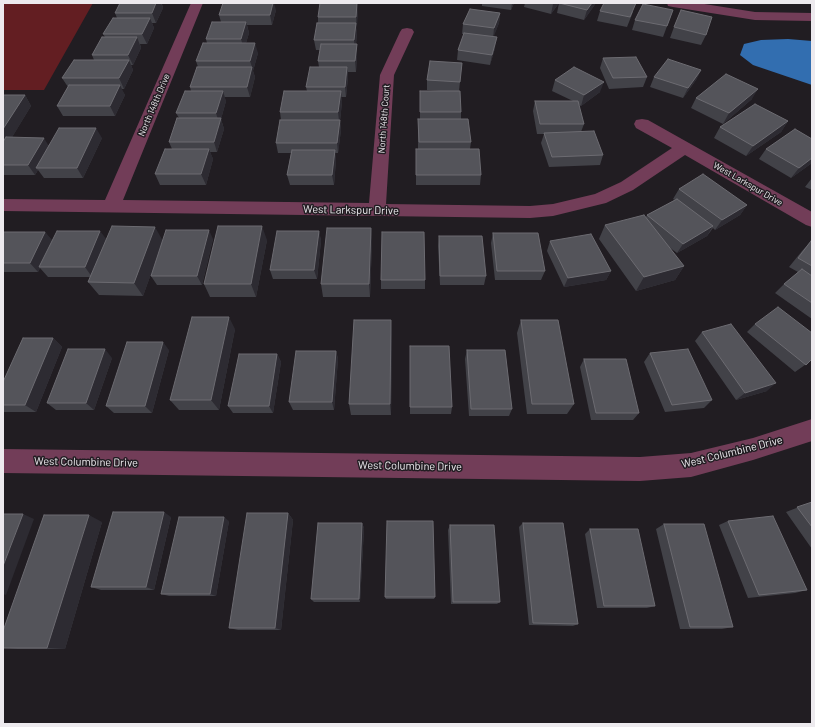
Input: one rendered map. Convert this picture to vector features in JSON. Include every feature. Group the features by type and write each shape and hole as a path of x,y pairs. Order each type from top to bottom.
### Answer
{"street":[{"name":"North 148th Drive","path":"111,207 197,3"},
{"path":"673,3 755,16 812,17"},
{"path":"750,3 755,16"},
{"name":"North 148th Court","path":"376,210 387,76 407,32"},
{"name":"West Larkspur Drive","path":"642,124 812,220"},
{"name":"West Larkspur Drive","path":"3,205 530,212 600,200 627,186 684,148"},
{"name":"West Columbine Drive","path":"3,460 640,469 691,465 754,449 812,430"}],"shaded area":[{"path":"3,3 93,3 44,90 3,90"}],"water":[{"path":"788,39 812,41 812,85 753,65 740,55 744,44 761,40"}],"building":[{"path":"120,3 156,3 152,13 115,13"},
{"path":"223,3 273,3 270,15 219,15"},
{"path":"320,3 357,3 356,17 318,17"},
{"path":"559,3 592,3 587,10"},
{"path":"604,3 636,3 630,17 600,11"},
{"path":"643,4 673,10 667,26 635,20"},
{"path":"470,9 500,13 494,28 463,24"},
{"path":"681,10 712,17 706,35 674,27"},
{"path":"113,18 150,18 142,34 103,34"},
{"path":"212,22 246,22 241,39 206,39"},
{"path":"317,23 356,23 354,40 314,40"},
{"path":"464,33 497,37 492,55 458,50"},
{"path":"102,37 137,37 128,55 92,55"},
{"path":"203,43 255,43 250,61 196,61"},
{"path":"321,44 357,44 355,61 318,61"},
{"path":"636,57 647,77 613,78 603,58"},
{"path":"668,59 701,70 688,88 654,77"},
{"path":"74,60 129,60 119,78 62,78"},
{"path":"430,61 462,63 460,82 427,80"},
{"path":"197,67 252,67 247,87 190,87"},
{"path":"310,67 347,67 345,87 306,87"},
{"path":"574,67 604,82 584,95 555,80"},
{"path":"726,74 758,89 729,113 696,98"},
{"path":"69,85 120,85 110,106 57,106"},
{"path":"185,91 223,91 216,113 176,113"},
{"path":"284,91 341,91 338,112 280,112"},
{"path":"420,91 460,91 461,112 420,112"},
{"path":"3,95 25,95 3,129"},
{"path":"535,101 578,101 584,124 540,124"},
{"path":"755,104 788,121 753,146 720,127"},
{"path":"177,118 221,118 214,142 169,142"},
{"path":"418,119 468,119 471,142 419,142"},
{"path":"280,120 340,120 337,143 276,143"},
{"path":"59,128 96,128 77,168 36,168"},
{"path":"795,129 812,139 812,158 799,168 766,149"},
{"path":"594,131 603,155 552,157 544,133"},
{"path":"6,137 44,138 28,165 3,165 3,142"},
{"path":"165,149 209,149 201,174 155,174"},
{"path":"416,149 479,149 481,175 416,175"},
{"path":"292,150 335,150 332,175 287,175"},
{"path":"703,174 747,205 722,220 679,189"},
{"path":"677,199 713,226 683,244 647,215"},
{"path":"644,215 684,266 644,277 605,225"},
{"path":"112,226 155,227 134,283 88,282"},
{"path":"218,226 262,226 251,284 204,284"},
{"path":"327,228 371,228 369,284 321,284"},
{"path":"166,230 209,230 197,276 151,276"},
{"path":"57,231 100,231 85,267 39,267"},
{"path":"277,231 319,231 314,270 270,270"},
{"path":"3,232 45,232 30,263 3,263"},
{"path":"382,232 424,232 425,280 381,280"},
{"path":"493,233 538,233 545,271 497,271"},
{"path":"591,234 611,271 568,278 550,241"},
{"path":"439,236 482,236 486,276 440,276"},
{"path":"811,241 812,242 812,266 798,258"},
{"path":"802,269 812,276 812,303 784,284"},
{"path":"778,307 812,333 812,359 806,365 755,324"},
{"path":"192,317 229,317 211,400 170,400"},
{"path":"354,320 391,320 390,404 349,404"},
{"path":"521,320 558,320 574,404 532,404"},
{"path":"731,324 776,383 745,393 702,332"},
{"path":"23,338 53,338 25,405 3,405 3,382"},
{"path":"127,342 163,342 145,406 106,406"},
{"path":"410,346 449,346 452,407 410,407"},
{"path":"68,349 105,349 86,403 47,403"},
{"path":"688,349 712,400 672,405 650,353"},
{"path":"467,350 505,350 512,409 471,409"},
{"path":"296,351 336,351 332,402 289,402"},
{"path":"239,354 277,354 269,406 228,406"},
{"path":"584,359 626,359 639,413 596,413"},
{"path":"812,502 812,527 797,507"},
{"path":"113,512 164,512 146,587 91,587"},
{"path":"247,513 288,513 275,628 229,628"},
{"path":"3,514 23,514 3,566"},
{"path":"44,515 89,515 47,648 3,648 3,631"},
{"path":"773,516 807,590 759,595 728,521"},
{"path":"179,517 224,517 210,594 161,594"},
{"path":"387,521 433,521 435,597 385,597"},
{"path":"318,523 362,523 359,599 311,599"},
{"path":"523,523 563,523 578,624 533,623"},
{"path":"664,524 704,524 733,627 690,627"},
{"path":"450,525 494,525 500,602 453,602"},
{"path":"590,529 638,529 655,606 604,606"}]}
